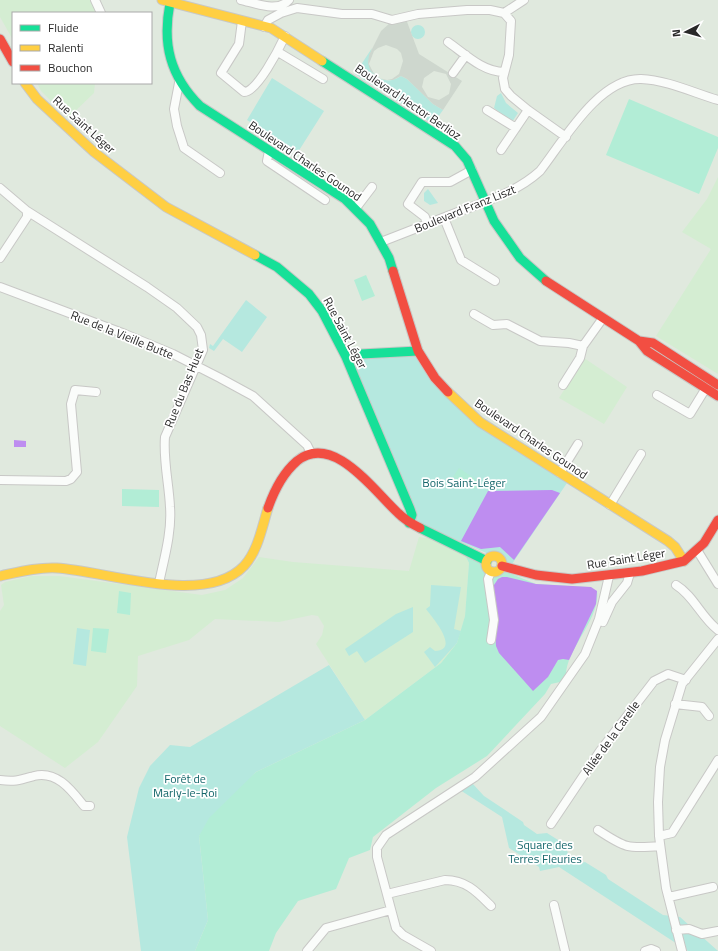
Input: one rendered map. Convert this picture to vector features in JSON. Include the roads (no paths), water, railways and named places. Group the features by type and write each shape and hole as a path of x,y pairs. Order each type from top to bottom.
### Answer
{"street":[{"path":"94,0 100,12"},
{"path":"241,0 275,7 282,5 289,0"},
{"path":"504,13 524,0"},
{"name":"Boulevard Hector Berlioz","path":"168,1 271,28 423,124 455,146 467,160 494,221 520,258 548,282 639,341 647,351 718,396"},
{"name":"Boulevard Charles Gounod","path":"168,1 165,20 166,37 169,59 179,82 191,99 200,106 340,196 356,208 370,224 389,258 418,351 434,378 457,402 480,422 668,541 675,547 684,561"},
{"path":"264,27 268,20 281,13 297,8 342,14 372,14 392,20 418,14 466,10 490,10 504,13 511,22 508,55 503,78 505,89 528,110 566,137"},
{"path":"242,21 239,44 221,73 244,92 253,89 278,52 285,36"},
{"path":"0,39 12,60"},
{"path":"448,42 488,69 496,72 504,72"},
{"path":"278,52 324,79"},
{"path":"452,73 466,55"},
{"name":"Boulevard Franz Liszt","path":"381,242 518,188 540,171 594,100 612,87 625,81 641,79 656,81 718,100"},
{"path":"179,82 174,109 177,126 184,148 220,173"},
{"name":"Rue Saint Léger","path":"26,84 37,99 94,152 166,207 277,267 302,286 322,311 346,357 410,509 412,515 409,523 486,561 493,556 498,557 502,560 502,566 536,575 572,578 609,576 684,561"},
{"path":"487,110 516,128"},
{"path":"501,150 528,110"},
{"path":"269,151 267,161 325,200"},
{"path":"427,224 425,217 408,204 422,182 450,182 472,170"},
{"path":"356,208 372,187"},
{"name":"Rue du Bas Huet","path":"0,188 27,211 147,287 193,322 201,335 203,350 194,366 165,437 164,448 170,508 170,524 159,583"},
{"path":"0,258 25,223 27,211"},
{"path":"444,218 461,260 495,281"},
{"name":"Rue de la Vieille Butte","path":"0,287 125,334 172,354 253,396 307,445 311,453"},
{"path":"474,314 493,325 507,324 540,341 569,343 583,346"},
{"path":"563,385 580,358 583,346 603,318"},
{"name":"Boulevard Hector Berlioz","path":"639,341 653,343 718,385"},
{"path":"346,357 361,354 418,351"},
{"path":"657,395 690,414 706,388"},
{"path":"0,480 66,481 71,479 77,472 70,404 75,390 96,392"},
{"path":"560,473 578,444"},
{"path":"0,576 25,570 64,568 159,583 184,585 227,579 239,571 254,552 268,506 276,489 291,468 301,458 311,453 326,453 334,455 346,463 398,516 409,523"},
{"path":"610,505 641,454"},
{"path":"684,561 694,552 718,520"},
{"path":"694,552 718,584"},
{"path":"486,561 494,620 491,640"},
{"path":"489,575 498,572 502,566"},
{"path":"600,628 612,602 627,583 630,573"},
{"path":"431,951 403,935 396,928 377,857 377,848 380,841 386,835 440,798 475,777 541,718 585,654 599,619 609,576"},
{"path":"676,585 686,591 708,622 718,630"},
{"path":"682,951 668,897 660,846 658,802 660,767 665,740 682,684 718,639"},
{"name":"Allée de la Carelle","path":"551,824 600,751 654,681 668,674 686,680"},
{"path":"675,704 702,707 709,716"},
{"path":"659,836 672,833 718,760"},
{"path":"0,780 12,782 41,775 49,776 60,780 84,806 90,806"},
{"path":"598,830 618,843 633,848 660,846"},
{"path":"387,894 445,880 452,880 469,885 491,906"},
{"path":"668,897 713,887"},
{"path":"554,904 565,951"},
{"path":"307,951 326,928 391,910"},
{"path":"676,930 689,929 702,934 718,931"},
{"path":"645,951 651,949 656,951"}],"park label":[{"name":"Bois Saint-Léger","path":"464,483"},
{"name":"Forêt de Marly-le-Roi","path":"185,786"},
{"name":"Square des Terres Fleuries","path":"545,852"}]}
